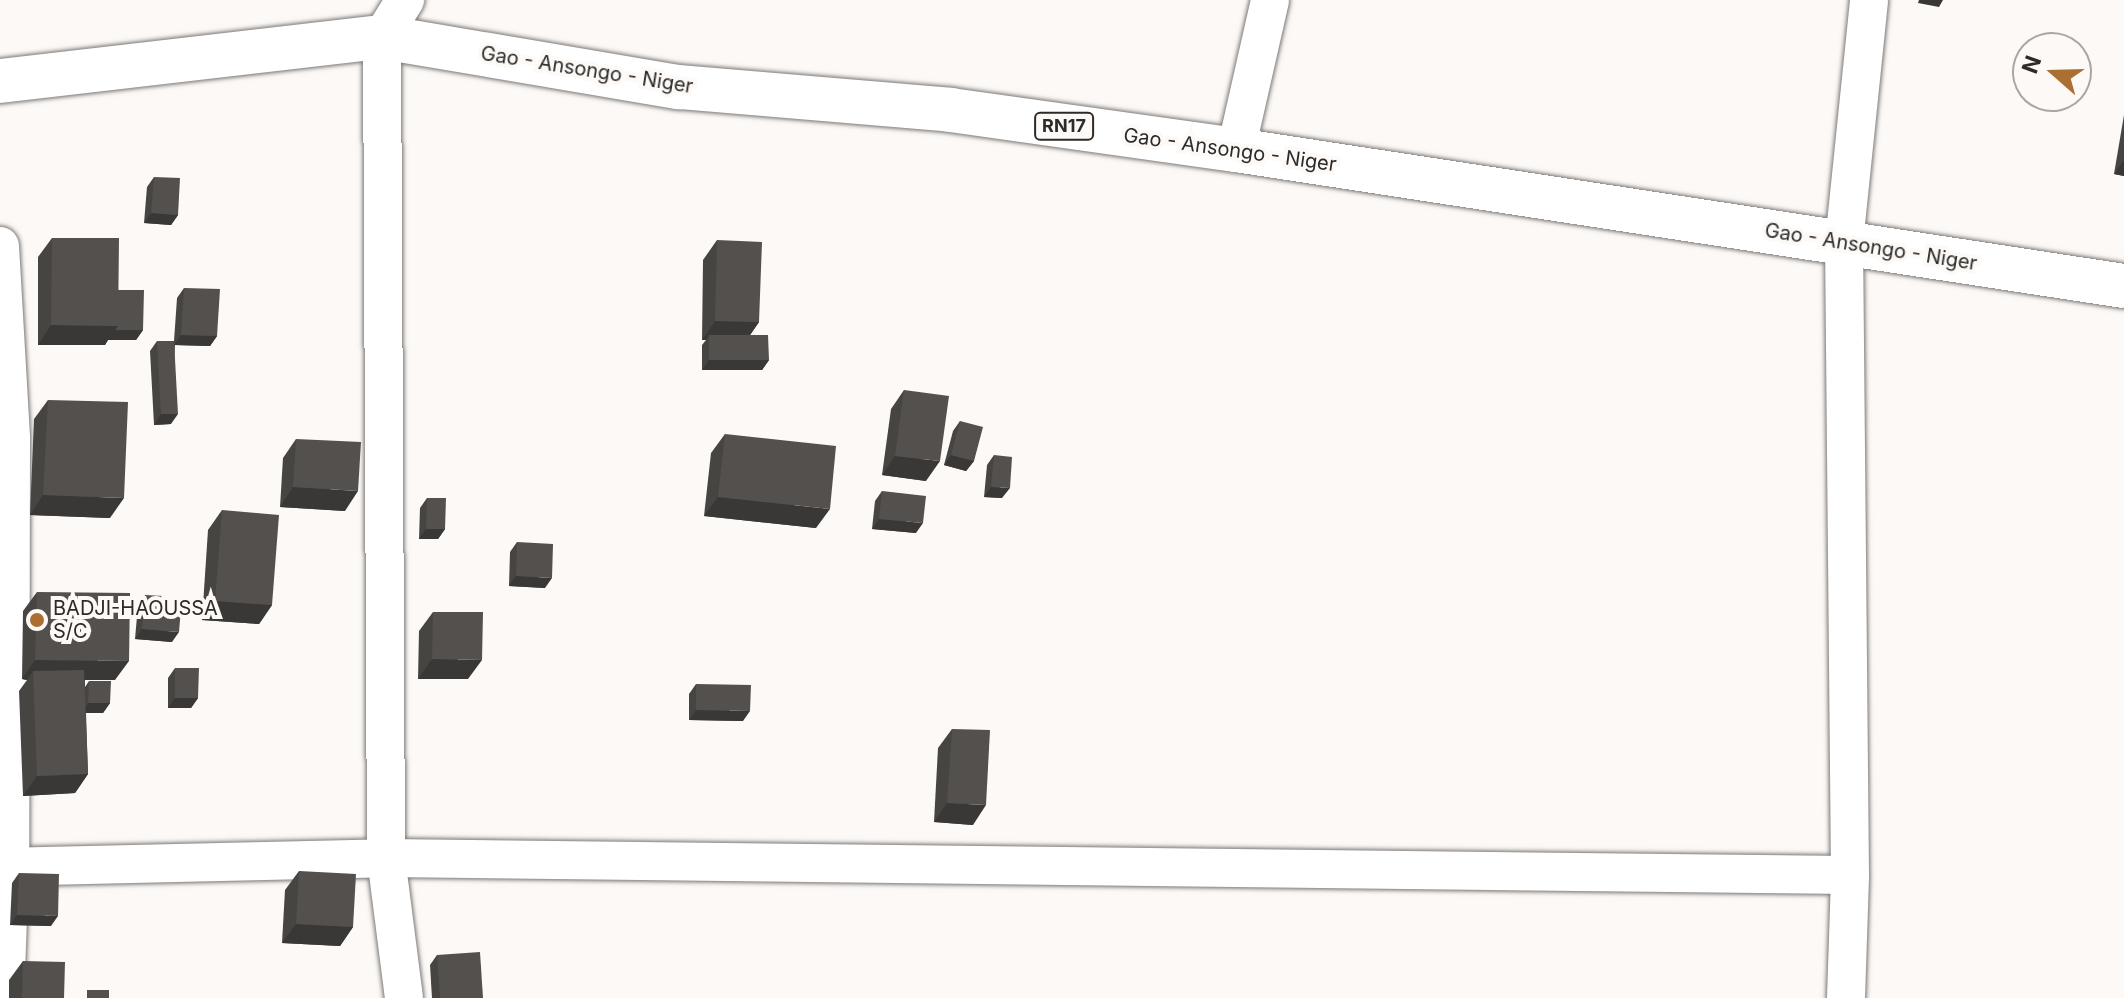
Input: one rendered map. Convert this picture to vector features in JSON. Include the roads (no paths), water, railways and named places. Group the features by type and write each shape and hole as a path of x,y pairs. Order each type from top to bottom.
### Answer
{"main road":[{"name":"Gao - Ansongo - Niger","path":"0,81 382,37 679,87 951,110 1236,150 2124,286"}],"street":[{"path":"404,998 386,858 382,37 405,0"},
{"path":"1236,150 1270,0"},
{"path":"1846,998 1850,875 1844,243 1869,0"},
{"path":"0,246 11,438 5,998"},
{"path":"5,867 386,858 1850,875"}],"place":[{"name":"BADJI-HAOUSSA S/C","path":"37,620"}]}
